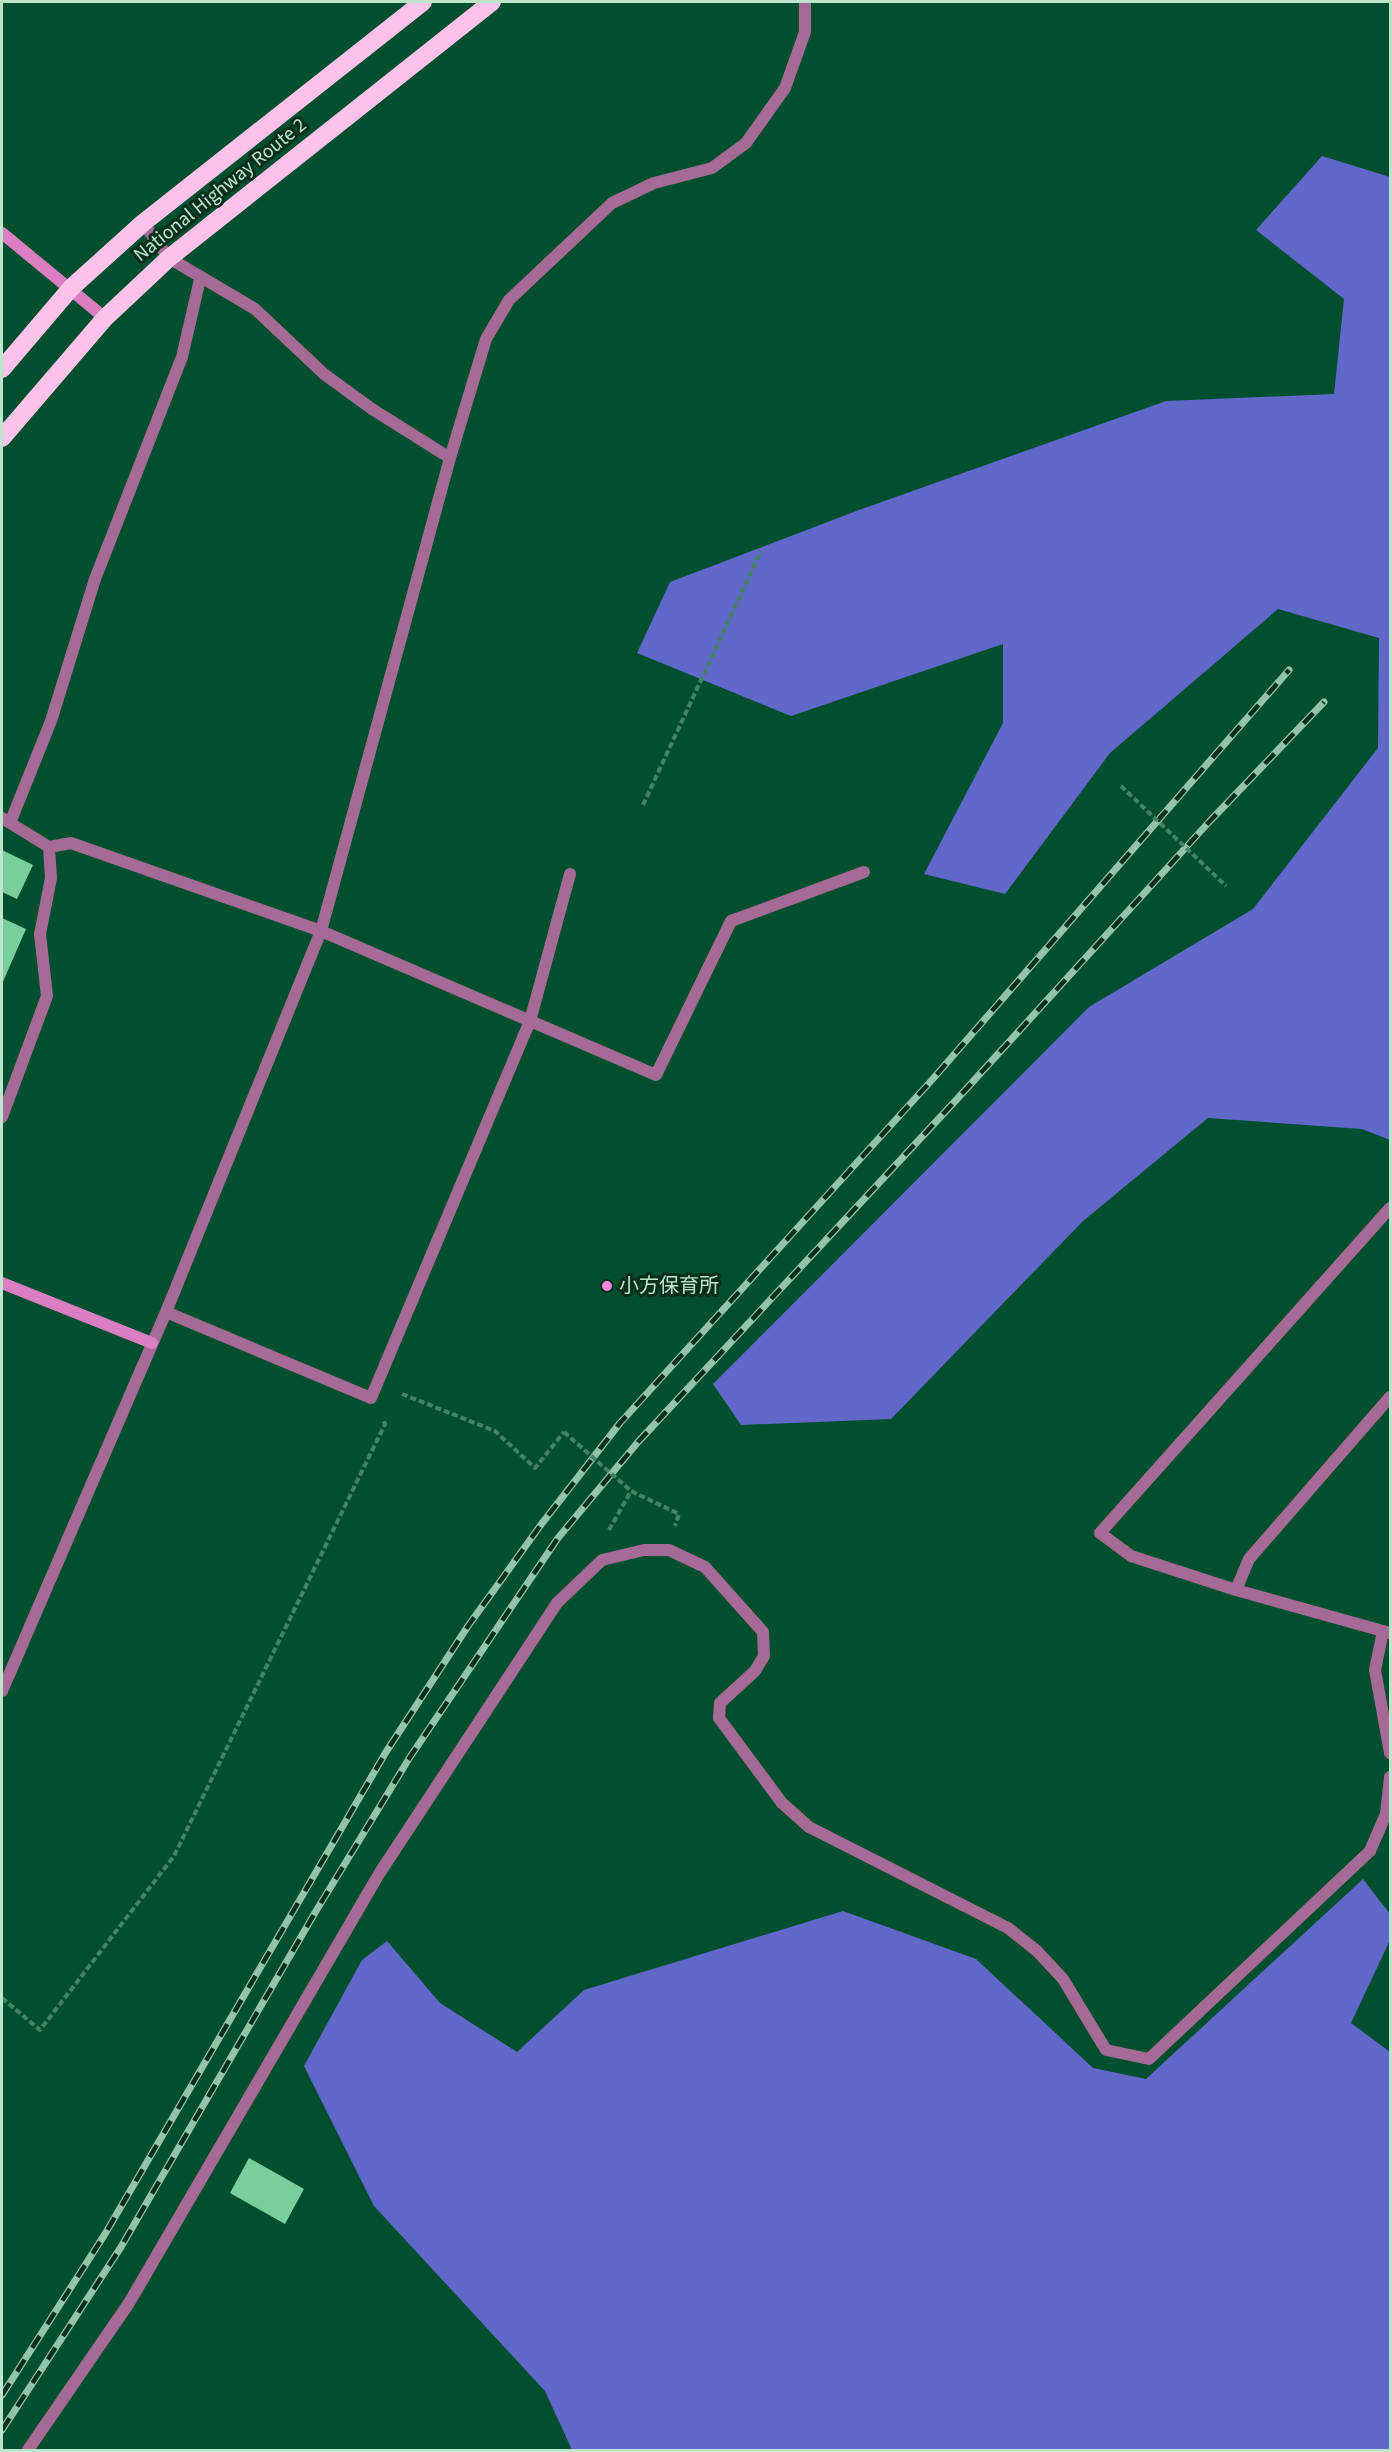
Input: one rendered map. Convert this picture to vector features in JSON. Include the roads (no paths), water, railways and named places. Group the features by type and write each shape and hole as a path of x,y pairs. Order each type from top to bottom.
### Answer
{"highway":[{"name":"National Highway Route 2","path":"2,369 71,288 143,223 423,2"},
{"name":"National Highway Route 2","path":"2,438 105,318 168,258 492,2"}],"street":[{"path":"2,1691 166,1312 321,931 450,458 486,339 509,300 612,203 654,183 712,168 746,143 785,88 805,32 805,2"},
{"path":"143,223 168,258 200,279 255,309 324,374 372,409 450,458"},
{"path":"2,232 105,318"},
{"path":"200,279 182,357 95,579 51,721 6,820 49,847 71,843 321,931 656,1075 731,921 864,872"},
{"path":"2,1117 48,996 40,934 51,878 49,847"},
{"path":"166,1312 371,1398 530,1021 570,874"},
{"path":"1390,1208 1100,1533 1131,1556 1236,1590 1387,1632 1375,1670 1390,1753"},
{"path":"2,1283 152,1343"},
{"path":"1236,1590 1249,1559 1390,1397"},
{"path":"28,2451 129,2303 379,1874 557,1603 602,1560 644,1550 669,1550 705,1567 764,1632 764,1656 755,1671 720,1703 719,1718 782,1803 809,1827 1008,1928 1037,1951 1063,1979 1106,2050 1149,2059 1370,1851 1386,1814 1390,1777"}],"railway":[{"path":"2,2395 105,2234 386,1752 468,1626 540,1526 620,1423 931,1081 1289,670"},
{"path":"2,2430 121,2247 316,1911 410,1757 558,1538 638,1442 958,1098 1209,822 1324,702"}],"place":[{"name":"小方保育所","path":"607,1286"}]}
